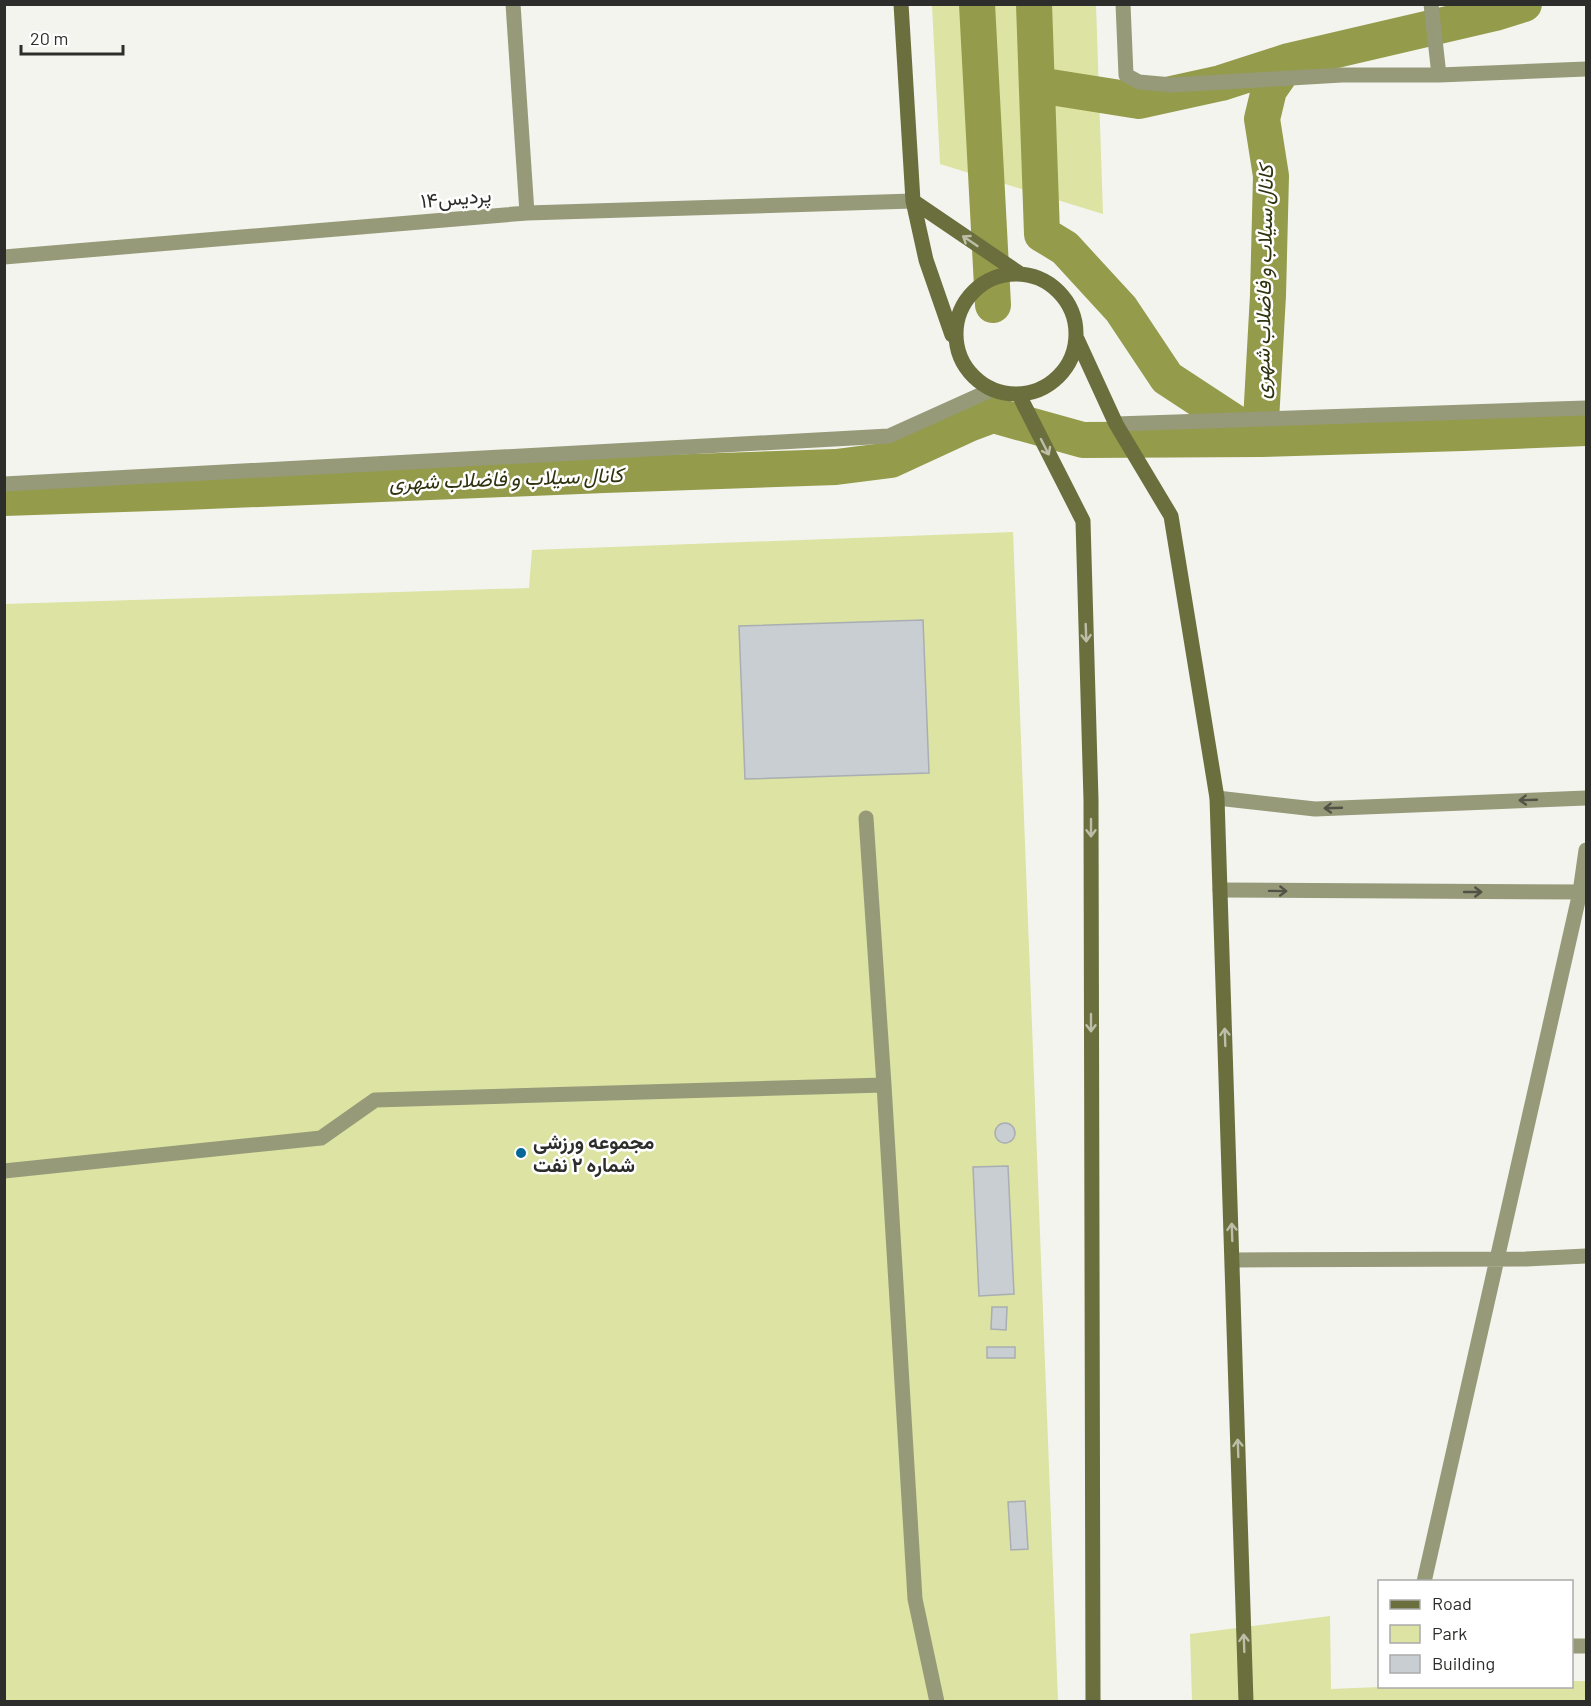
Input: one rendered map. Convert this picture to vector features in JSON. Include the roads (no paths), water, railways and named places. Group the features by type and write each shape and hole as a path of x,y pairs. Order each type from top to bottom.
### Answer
{"street":[{"path":"513,4 527,213"},
{"path":"901,4 913,201 926,260 957,349 969,374 991,390 1019,395 1039,391 1056,380 1069,364 1077,339"},
{"path":"1123,4 1126,75 1139,82 1172,85 1342,75 1439,75 1587,69"},
{"path":"1431,4 1439,75"},
{"path":"913,201 1019,273 1043,280 1062,294 1074,316 1077,339 1116,424 1170,516 1217,798 1246,1701"},
{"name":"پردیس۱۴","path":"4,257 527,213 913,201"},
{"path":"957,349 956,321 968,296 991,279 1019,273"},
{"path":"4,484 889,436 991,390"},
{"path":"1019,395 1083,521 1091,800 1093,1701"},
{"path":"1116,424 1587,408"},
{"path":"1217,798 1315,809 1587,798"},
{"path":"866,818 915,1599 937,1701"},
{"path":"1424,1580 1583,892 1587,850"},
{"path":"1220,890 1583,892"},
{"path":"4,1171 321,1138 375,1100 884,1085"},
{"path":"1233,1260 1497,1259 1587,1256"}],"waterway":[{"name":"کانال سیلاب و فاضلاب شهری","path":"977,4 993,305"},
{"name":"کانال سیلاب و فاضلاب شهری","path":"1034,4 1042,234 1065,248 1121,309 1167,378 1260,439 1268,295 1271,176 1262,119 1269,90 1289,61"},
{"name":"کانال سیلاب و فاضلاب شهری","path":"1038,85 1139,101 1221,83 1289,61 1495,13 1524,4"},
{"name":"کانال سیلاب و فاضلاب شهری","path":"4,498 836,467 891,460 993,415 1083,440 1260,439 1586,428"}],"place":[{"name":"مجموعه ورزشی شماره ۲ نفت","path":"521,1153"}]}
